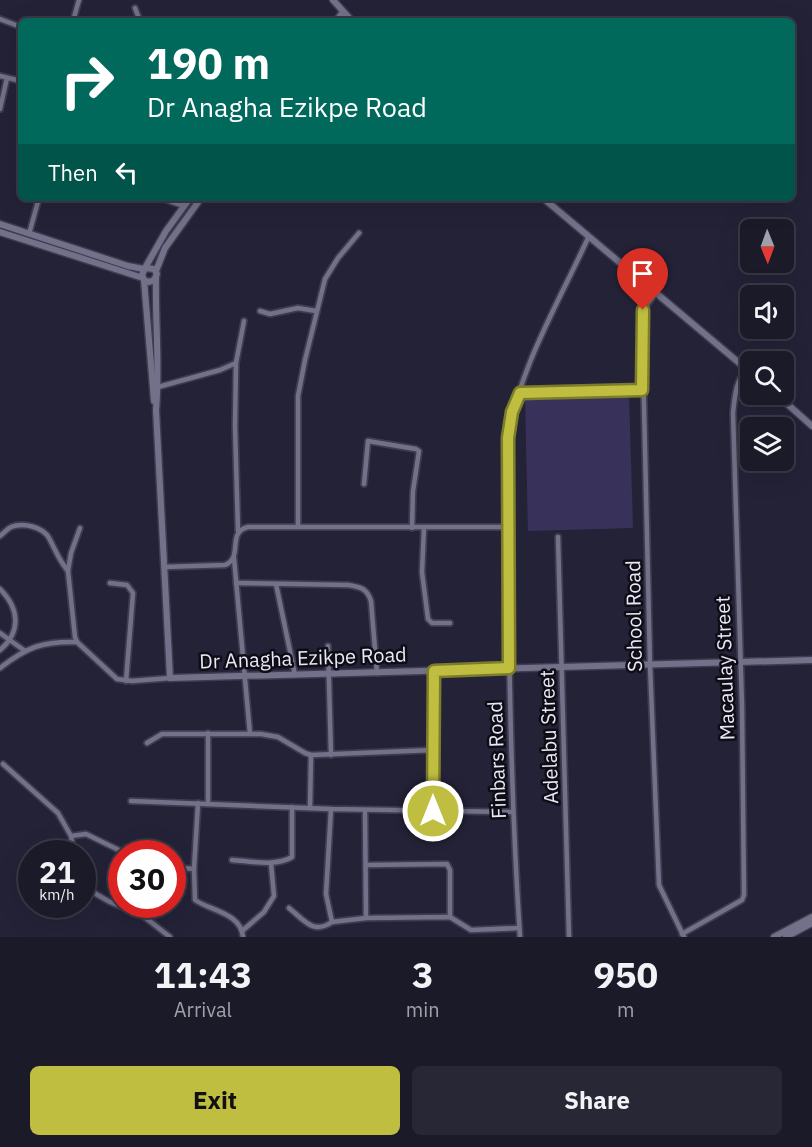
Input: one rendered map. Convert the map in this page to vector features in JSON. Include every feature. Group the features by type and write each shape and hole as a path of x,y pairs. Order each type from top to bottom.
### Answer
{"street":[{"path":"75,18 80,0"},
{"path":"333,0 348,18"},
{"path":"135,8 139,18"},
{"path":"338,18 343,12"},
{"path":"0,19 18,26"},
{"path":"0,76 18,80"},
{"path":"0,109 7,78"},
{"path":"29,234 38,201"},
{"path":"170,201 184,206"},
{"path":"156,410 152,391 144,268 188,201"},
{"path":"80,528 71,553 68,571 77,642 117,679 126,681 170,678 156,410 158,387 156,274 165,248 174,232 199,201"},
{"path":"546,201 740,364"},
{"path":"0,224 128,266 151,267 156,274"},
{"path":"0,232 149,282 156,274"},
{"path":"298,526 298,396 325,279 338,258 359,233"},
{"name":"Finbars Road","path":"520,937 513,812 509,668 508,438 512,412 533,357 588,238"},
{"name":"School Road","path":"656,293 643,310 642,390 658,885 683,935"},
{"path":"260,311 270,314 298,308 316,311"},
{"path":"244,321 236,363 238,531 233,562 250,734"},
{"path":"158,387 220,370 236,363"},
{"name":"Macaulay Street","path":"683,935 744,898 733,413 736,386 740,381"},
{"path":"520,393 642,390"},
{"path":"788,405 812,426"},
{"path":"364,484 368,441 419,451 413,484 412,528"},
{"path":"0,536 9,528 17,525 30,526 42,531 49,537 55,554 68,571"},
{"path":"238,531 248,527 298,526 508,527"},
{"path":"424,528 422,572 428,619 432,623 450,623"},
{"name":"Adelabu Street","path":"558,537 569,937"},
{"path":"164,567 225,565 233,562"},
{"path":"236,583 348,585 364,589 369,593 371,601 376,673"},
{"path":"110,584 127,585 133,593 126,681"},
{"path":"276,584 295,675"},
{"path":"0,589 9,601 15,616 15,628 10,640 0,650"},
{"path":"0,633 25,651"},
{"path":"0,668 35,645 55,641 77,642"},
{"path":"328,646 331,755"},
{"name":"Dr Anagha Ezikpe Road","path":"170,678 812,660"},
{"path":"433,811 434,671"},
{"path":"208,733 208,804"},
{"path":"147,743 162,734 250,734 278,737 311,755 433,750"},
{"path":"310,808 311,755"},
{"path":"3,764 58,813 72,840"},
{"path":"131,801 331,809 513,812"},
{"path":"198,803 194,869 195,900 225,914 242,931 243,937"},
{"path":"232,860 271,862 289,860 292,857 292,807"},
{"path":"331,809 326,894 332,921"},
{"path":"366,810 366,918"},
{"path":"71,836 86,834 108,845"},
{"path":"242,931 264,912 274,896 271,862"},
{"path":"366,865 447,864 450,870 450,917"},
{"path":"186,868 194,869"},
{"path":"96,894 142,915 170,937"},
{"path":"289,908 316,928 323,927 332,921 366,918 450,917 471,930 519,928"},
{"path":"774,937 812,917"},
{"path":"786,937 812,923"}],"shaded area":[{"path":"629,395 633,528 528,531 525,398"}],"route":[{"path":"433,811 434,671 509,668 508,438 512,412 520,393 642,390 643,310"}]}
